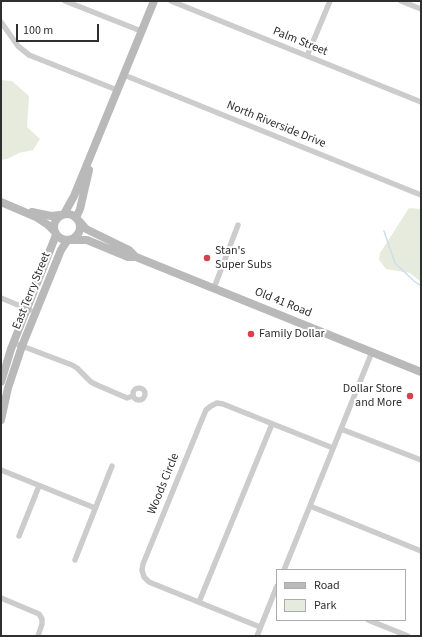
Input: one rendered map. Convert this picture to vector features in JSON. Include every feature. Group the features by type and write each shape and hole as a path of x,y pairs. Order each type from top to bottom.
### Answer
{"street":[{"path":"65,1 142,31"},
{"path":"55,233 54,222 62,215 74,196 154,1"},
{"name":"Palm Street","path":"170,1 421,102"},
{"path":"307,56 330,1"},
{"path":"401,1 421,9"},
{"path":"1,22 18,46 28,55 117,90"},
{"name":"North Riverside Drive","path":"124,75 421,195"},
{"path":"1,202 36,217 48,225 63,240 69,240 78,234 80,230 78,219 96,142"},
{"path":"14,208 51,216 73,215 78,219"},
{"name":"Old 41 Road","path":"78,219 86,229 129,250 136,257"},
{"path":"214,288 238,225"},
{"name":"East Terry Street","path":"1,382 55,233"},
{"name":"Old 41 Road","path":"69,240 87,240 128,257 136,257 421,372"},
{"name":"East Terry Street","path":"1,420 8,388 22,346 61,250 69,240"},
{"path":"1,298 36,312"},
{"path":"14,343 72,365 91,382 97,385 127,398 133,396"},
{"path":"284,569 372,352"},
{"name":"Woods Circle","path":"260,627 149,582 144,577 142,570 144,564 201,422 206,410 211,406 223,404 333,448"},
{"path":"199,602 272,424"},
{"path":"341,429 421,460"},
{"path":"75,560 112,466"},
{"path":"1,470 95,508"},
{"path":"19,536 39,486"},
{"path":"310,506 421,551"},
{"path":"257,636 276,588"},
{"path":"1,598 39,614 42,619 42,624 38,636"},
{"path":"370,621 408,636"}],"green space":[{"path":"1,80 12,81 29,96 27,127 40,139 33,150 19,153 7,159 1,160"},
{"path":"409,208 421,209 421,282 410,273 386,269 379,260 380,253"}],"waterway":[{"path":"384,231 395,263 421,286"}],"place":[{"name":"Stan's Super Subs","path":"207,258"},
{"name":"Family Dollar","path":"251,334"},
{"name":"Dollar Store and More","path":"410,396"}]}
